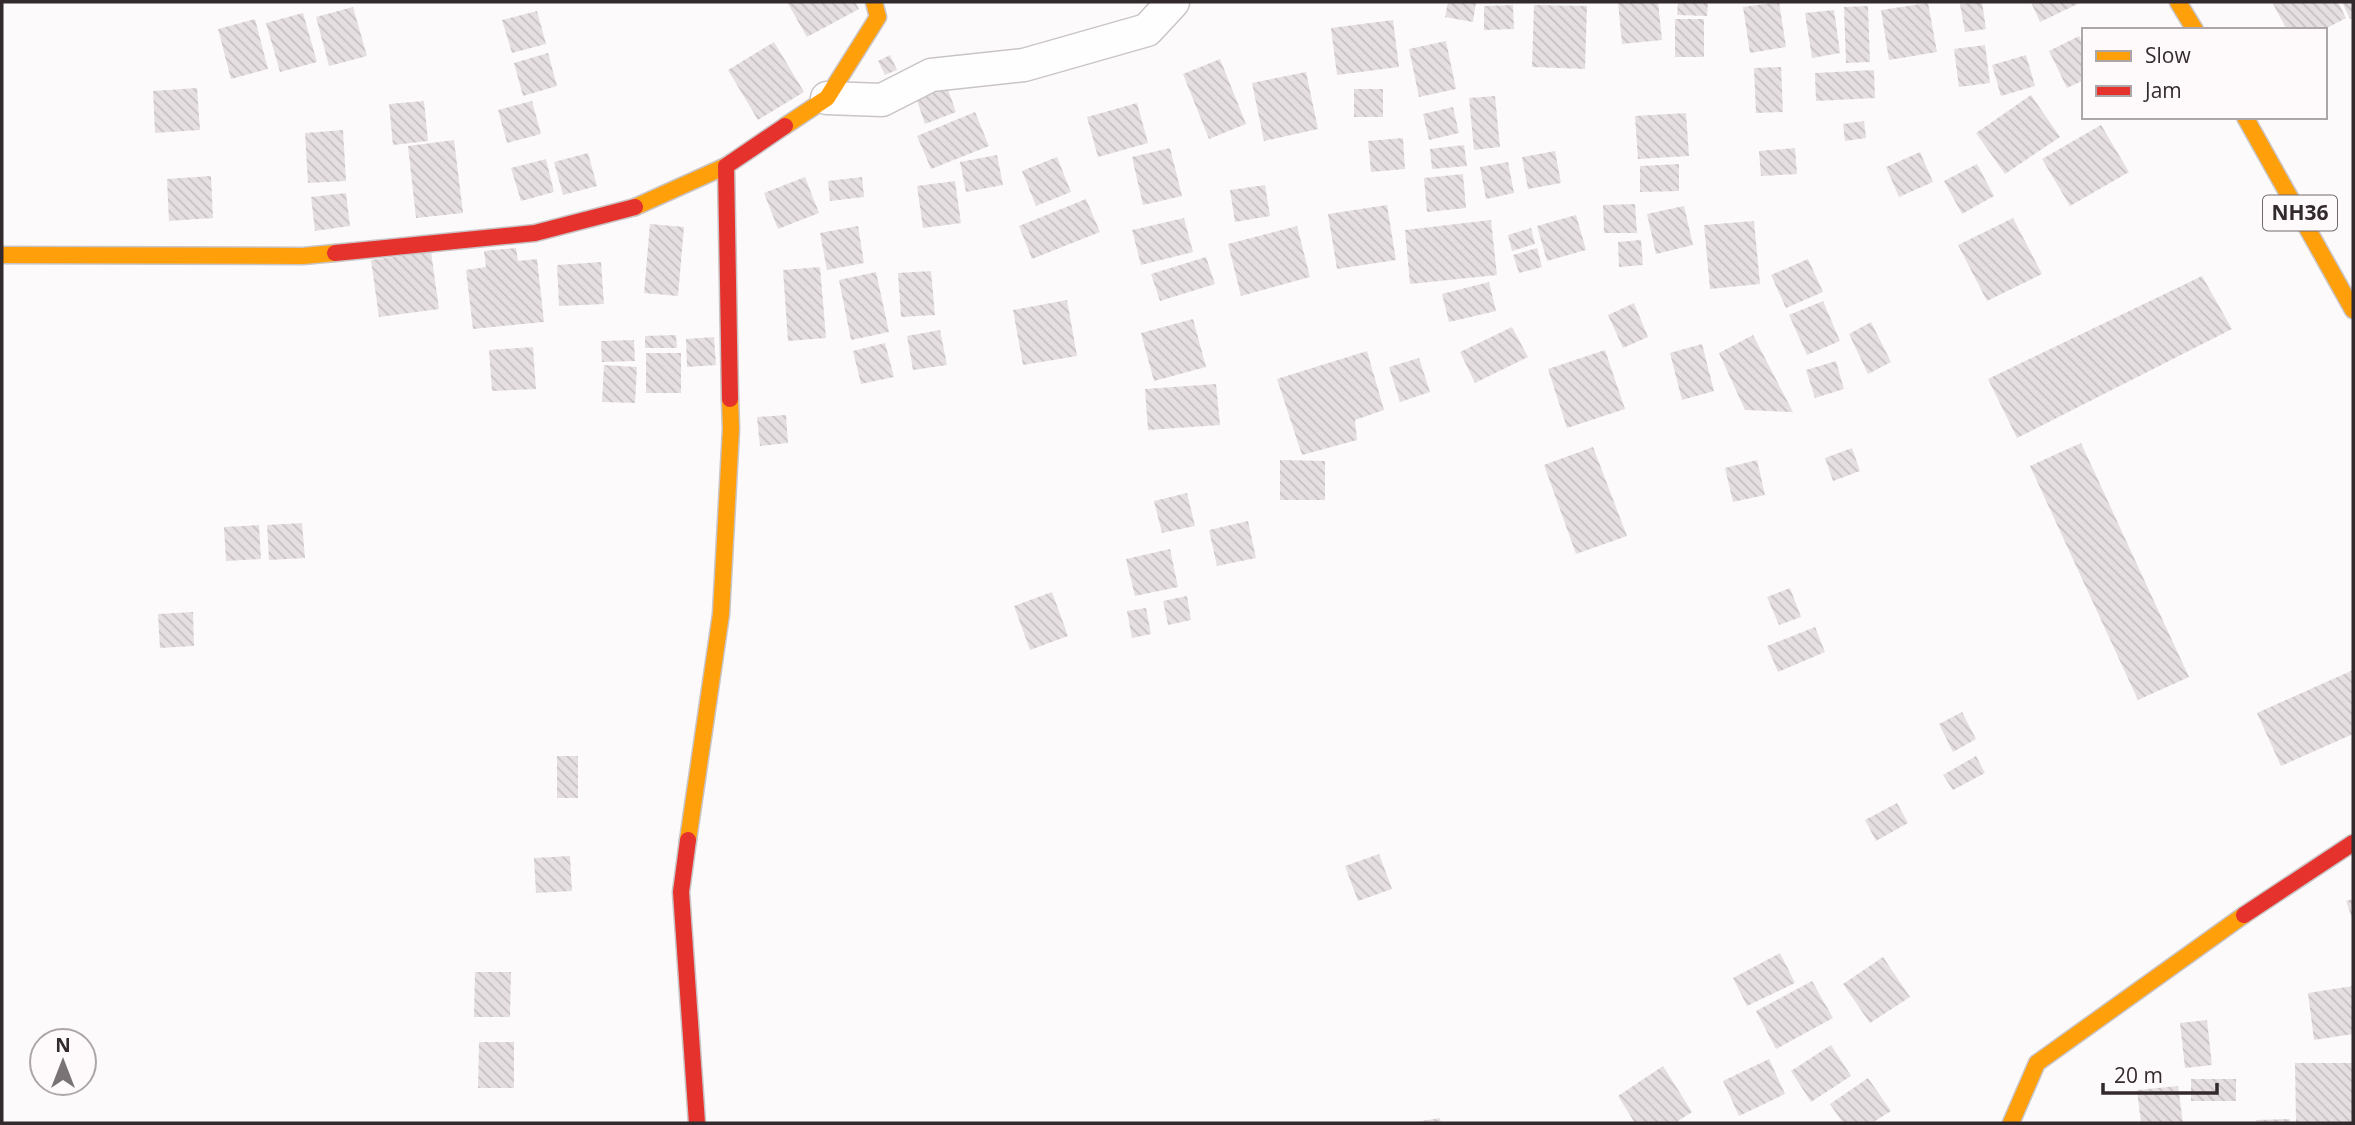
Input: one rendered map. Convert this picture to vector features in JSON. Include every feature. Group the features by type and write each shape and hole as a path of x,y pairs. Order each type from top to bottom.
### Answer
{"main road":[{"path":"2,255 303,256 536,233 640,206 726,166 827,98 878,17 874,2"},
{"path":"2178,2 2193,28"},
{"name":"NH36","path":"2246,119 2353,310"},
{"path":"697,1123 681,892 721,614 731,429 726,166"},
{"path":"2011,1123 2037,1063 2263,901 2353,843"}],"street":[{"path":"827,98 882,100 931,75 1024,65 1147,30 1173,2"}],"building":[{"path":"787,2 855,2 859,9 807,37"},
{"path":"1448,2 1476,2 1473,22 1445,17"},
{"path":"1618,2 1658,2 1662,40 1622,44"},
{"path":"1678,2 1708,2 1707,16 1677,15"},
{"path":"1779,2 1786,47 1750,53 1743,7"},
{"path":"1982,2 1986,29 1965,32 1960,4"},
{"path":"2031,2 2082,2 2040,22"},
{"path":"2272,2 2338,2 2346,18 2327,28 2286,28"},
{"path":"2342,2 2353,2 2353,18 2350,19"},
{"path":"1928,3 1937,52 1889,60 1881,10"},
{"path":"1513,5 1514,29 1484,30 1484,6"},
{"path":"1534,5 1587,6 1585,69 1532,67"},
{"path":"1868,6 1870,62 1846,63 1844,7"},
{"path":"353,7 367,56 329,66 316,17"},
{"path":"1834,10 1840,53 1812,58 1805,13"},
{"path":"537,11 546,44 512,53 502,20"},
{"path":"303,13 317,62 280,72 266,23"},
{"path":"255,19 268,69 231,79 218,29"},
{"path":"1675,19 1704,19 1704,57 1675,57"},
{"path":"1393,20 1399,67 1337,75 1331,28"},
{"path":"2079,36 2082,43 2082,81 2067,88 2049,51"},
{"path":"1446,41 1456,89 1419,97 1409,49"},
{"path":"774,42 804,92 758,120 728,70"},
{"path":"1985,45 1990,83 1959,87 1954,49"},
{"path":"548,53 557,86 523,96 514,63"},
{"path":"890,55 897,70 885,75 878,61"},
{"path":"2026,55 2035,86 2001,96 1992,65"},
{"path":"1220,59 1246,124 1209,139 1183,74"},
{"path":"1781,67 1783,112 1756,113 1754,68"},
{"path":"1874,70 1875,98 1816,101 1815,73"},
{"path":"1306,72 1318,129 1264,141 1252,83"},
{"path":"946,84 956,112 925,124 915,95"},
{"path":"197,88 200,130 155,133 153,91"},
{"path":"1354,89 1383,89 1383,117 1354,117"},
{"path":"2031,95 2060,137 2005,174 1976,133"},
{"path":"1495,96 1500,147 1474,150 1469,98"},
{"path":"424,101 428,141 393,145 389,104"},
{"path":"532,101 541,134 507,143 498,110"},
{"path":"1137,103 1148,143 1098,157 1087,117"},
{"path":"1453,107 1459,133 1429,140 1423,114"},
{"path":"975,112 989,146 931,169 917,136"},
{"path":"1686,113 1689,156 1638,159 1635,116"},
{"path":"1864,121 1866,138 1845,141 1843,124"},
{"path":"2101,125 2129,172 2070,206 2042,159"},
{"path":"343,130 346,181 308,183 305,133"},
{"path":"1403,138 1405,169 1371,172 1368,141"},
{"path":"454,140 463,213 416,218 408,146"},
{"path":"1464,145 1467,166 1432,169 1430,149"},
{"path":"1170,148 1182,196 1143,205 1132,157"},
{"path":"1795,148 1797,174 1761,176 1759,151"},
{"path":"1555,151 1561,183 1528,189 1522,157"},
{"path":"1920,152 1933,182 1899,197 1886,167"},
{"path":"588,153 597,186 563,195 554,162"},
{"path":"997,155 1003,185 966,192 960,162"},
{"path":"1057,157 1071,192 1036,206 1022,171"},
{"path":"546,159 554,192 521,201 511,168"},
{"path":"1508,162 1514,193 1486,199 1480,167"},
{"path":"1679,164 1679,191 1640,192 1640,166"},
{"path":"1977,164 1994,196 1962,214 1944,181"},
{"path":"1463,174 1466,208 1427,212 1424,178"},
{"path":"211,176 213,218 169,221 167,179"},
{"path":"805,177 819,213 778,229 764,193"},
{"path":"862,177 864,197 830,201 828,181"},
{"path":"955,181 961,223 923,228 917,186"},
{"path":"1265,185 1270,216 1235,222 1230,190"},
{"path":"346,193 350,226 315,231 311,197"},
{"path":"1086,199 1100,232 1032,259 1019,226"},
{"path":"1635,204 1637,233 1604,233 1603,205"},
{"path":"1387,205 1396,260 1337,269 1328,214"},
{"path":"1684,206 1693,245 1656,254 1647,214"},
{"path":"1576,215 1586,250 1547,261 1537,226"},
{"path":"1184,218 1193,252 1141,265 1132,230"},
{"path":"2013,218 2042,274 1987,301 1958,245"},
{"path":"1491,220 1497,275 1410,284 1405,230"},
{"path":"1754,221 1760,284 1710,289 1704,225"},
{"path":"650,224 684,227 678,296 644,293"},
{"path":"858,226 864,263 827,270 820,233"},
{"path":"1297,226 1310,277 1241,296 1228,244"},
{"path":"1531,228 1535,244 1512,251 1508,235"},
{"path":"1641,240 1643,265 1619,267 1618,242"},
{"path":"516,248 518,261 537,259 544,322 473,329 466,270 486,267 484,251"},
{"path":"1537,248 1542,267 1519,273 1513,255"},
{"path":"431,252 439,309 379,317 371,260"},
{"path":"1206,257 1215,284 1160,301 1151,274"},
{"path":"1808,259 1823,292 1786,308 1771,275"},
{"path":"601,262 604,304 559,306 557,265"},
{"path":"820,267 826,338 788,341 783,270"},
{"path":"931,271 935,315 901,317 898,273"},
{"path":"876,272 889,332 851,340 839,280"},
{"path":"2202,276 2232,329 2017,438 1988,379"},
{"path":"1489,282 1496,311 1449,322 1442,294"},
{"path":"1067,300 1077,356 1023,365 1013,310"},
{"path":"1823,301 1840,341 1807,355 1789,315"},
{"path":"1634,303 1648,337 1623,348 1608,315"},
{"path":"1193,319 1206,367 1154,381 1141,333"},
{"path":"1871,322 1891,362 1868,374 1849,334"},
{"path":"1512,327 1528,357 1475,383 1460,352"},
{"path":"940,330 947,365 913,370 907,336"},
{"path":"676,335 677,348 645,348 645,336"},
{"path":"1753,335 1793,412 1745,410 1719,353"},
{"path":"714,337 716,365 687,367 686,339"},
{"path":"634,340 635,361 602,362 601,341"},
{"path":"885,343 894,377 861,384 853,351"},
{"path":"1702,344 1714,391 1682,400 1670,353"},
{"path":"533,347 536,389 492,391 489,350"},
{"path":"1605,350 1625,409 1567,428 1548,369"},
{"path":"1367,351 1384,410 1355,420 1357,440 1302,455 1277,379"},
{"path":"646,353 681,353 681,393 646,393"},
{"path":"1419,358 1430,392 1400,402 1389,367"},
{"path":"1836,361 1844,389 1815,398 1806,370"},
{"path":"604,365 637,367 635,403 602,402"},
{"path":"1216,384 1220,425 1148,430 1145,389"},
{"path":"786,415 788,443 760,446 757,417"},
{"path":"2081,443 2189,677 2138,700 2030,466"},
{"path":"1593,447 1627,536 1576,554 1544,465"},
{"path":"1852,448 1860,471 1833,481 1825,458"},
{"path":"1280,460 1325,461 1325,500 1280,500"},
{"path":"1757,460 1765,495 1733,502 1725,468"},
{"path":"1187,493 1195,526 1162,533 1154,501"},
{"path":"1248,521 1256,558 1217,566 1209,530"},
{"path":"302,523 305,558 269,560 267,525"},
{"path":"259,525 261,559 226,561 224,527"},
{"path":"1170,549 1178,587 1135,596 1126,559"},
{"path":"1790,588 1801,617 1779,625 1767,597"},
{"path":"1052,592 1068,636 1030,650 1014,606"},
{"path":"1187,596 1191,620 1168,625 1163,601"},
{"path":"1146,608 1151,634 1132,638 1127,611"},
{"path":"193,612 194,646 160,648 158,614"},
{"path":"1815,627 1825,652 1778,672 1767,646"},
{"path":"2353,670 2353,734 2281,766 2257,713"},
{"path":"1962,712 1976,739 1953,752 1939,724"},
{"path":"557,756 578,756 578,798 557,798"},
{"path":"1976,756 1985,773 1953,790 1943,775"},
{"path":"1897,803 1908,823 1876,841 1865,820"},
{"path":"1379,854 1392,889 1358,901 1345,866"},
{"path":"570,856 572,891 536,893 534,858"},
{"path":"2353,899 2353,921 2346,901"},
{"path":"1780,953 1795,983 1747,1006 1733,978"},
{"path":"1883,957 1910,997 1870,1023 1843,984"},
{"path":"475,972 511,972 510,1017 474,1017"},
{"path":"1812,981 1833,1018 1776,1049 1756,1011"},
{"path":"2353,986 2353,1034 2314,1040 2308,993"},
{"path":"2207,1020 2212,1065 2185,1068 2180,1023"},
{"path":"479,1042 514,1042 514,1088 478,1088"},
{"path":"1831,1045 1851,1076 1811,1102 1791,1071"},
{"path":"1769,1059 1785,1094 1739,1116 1723,1081"},
{"path":"2295,1063 2353,1063 2353,1123 2296,1123"},
{"path":"1663,1066 1692,1112 1675,1123 1635,1123 1618,1096"},
{"path":"1868,1078 1891,1111 1872,1123 1843,1123 1830,1104"},
{"path":"2191,1079 2236,1079 2236,1101 2191,1101"},
{"path":"2178,1086 2183,1123 2141,1123 2137,1090"},
{"path":"1440,1118 1441,1123 1416,1123 1416,1122"},
{"path":"2290,1119 2290,1123 2257,1123 2256,1120"}],"traffic: slow":[{"path":"785,126 827,98 878,17 874,2"},
{"path":"2178,2 2194,28"},
{"path":"2246,119 2353,310"},
{"path":"635,207 726,166"},
{"path":"2,255 303,256 335,253"},
{"path":"688,840 721,614 731,429 730,399"},
{"path":"2011,1123 2037,1063 2244,915"}],"traffic: jam":[{"path":"730,399 726,166 785,126"},
{"path":"335,253 535,233 635,207"},
{"path":"688,840 681,892 697,1123"},
{"path":"2244,915 2353,843"}]}
